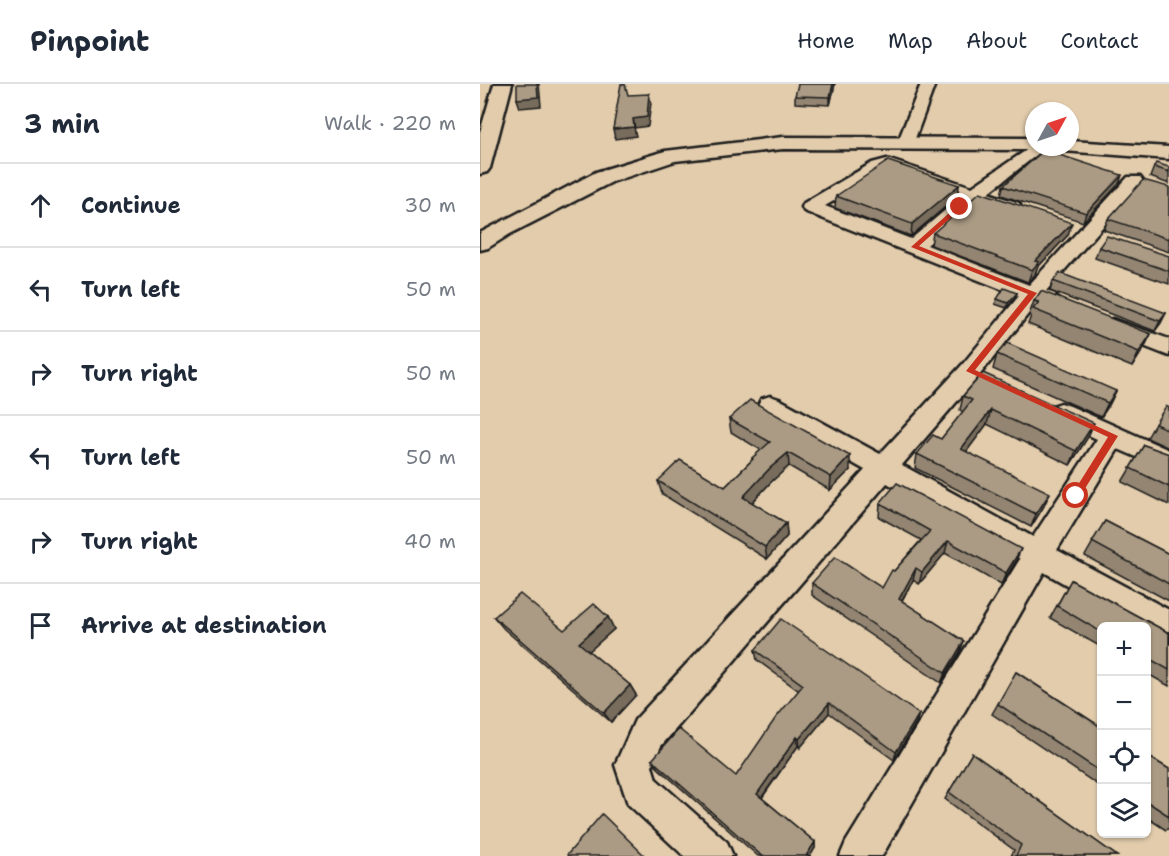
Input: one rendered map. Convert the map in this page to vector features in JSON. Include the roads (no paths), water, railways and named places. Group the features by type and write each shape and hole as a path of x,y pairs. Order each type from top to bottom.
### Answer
{"street":[{"path":"480,168 503,84"},
{"path":"905,144 928,84"},
{"path":"480,243 502,229 604,177 672,155 783,143 905,144 1025,150"},
{"path":"1079,152 1169,153"},
{"path":"914,247 975,194 1040,156"},
{"path":"1031,214 887,164 878,167 811,207 1064,306"},
{"path":"714,856 641,791 633,765 648,733 883,470 980,376 1033,293 1132,181"},
{"path":"1096,318 1169,348"},
{"path":"1042,404 1169,461"},
{"path":"770,405 883,470 1169,627"},
{"path":"860,856 1038,555 1113,436"}]}
